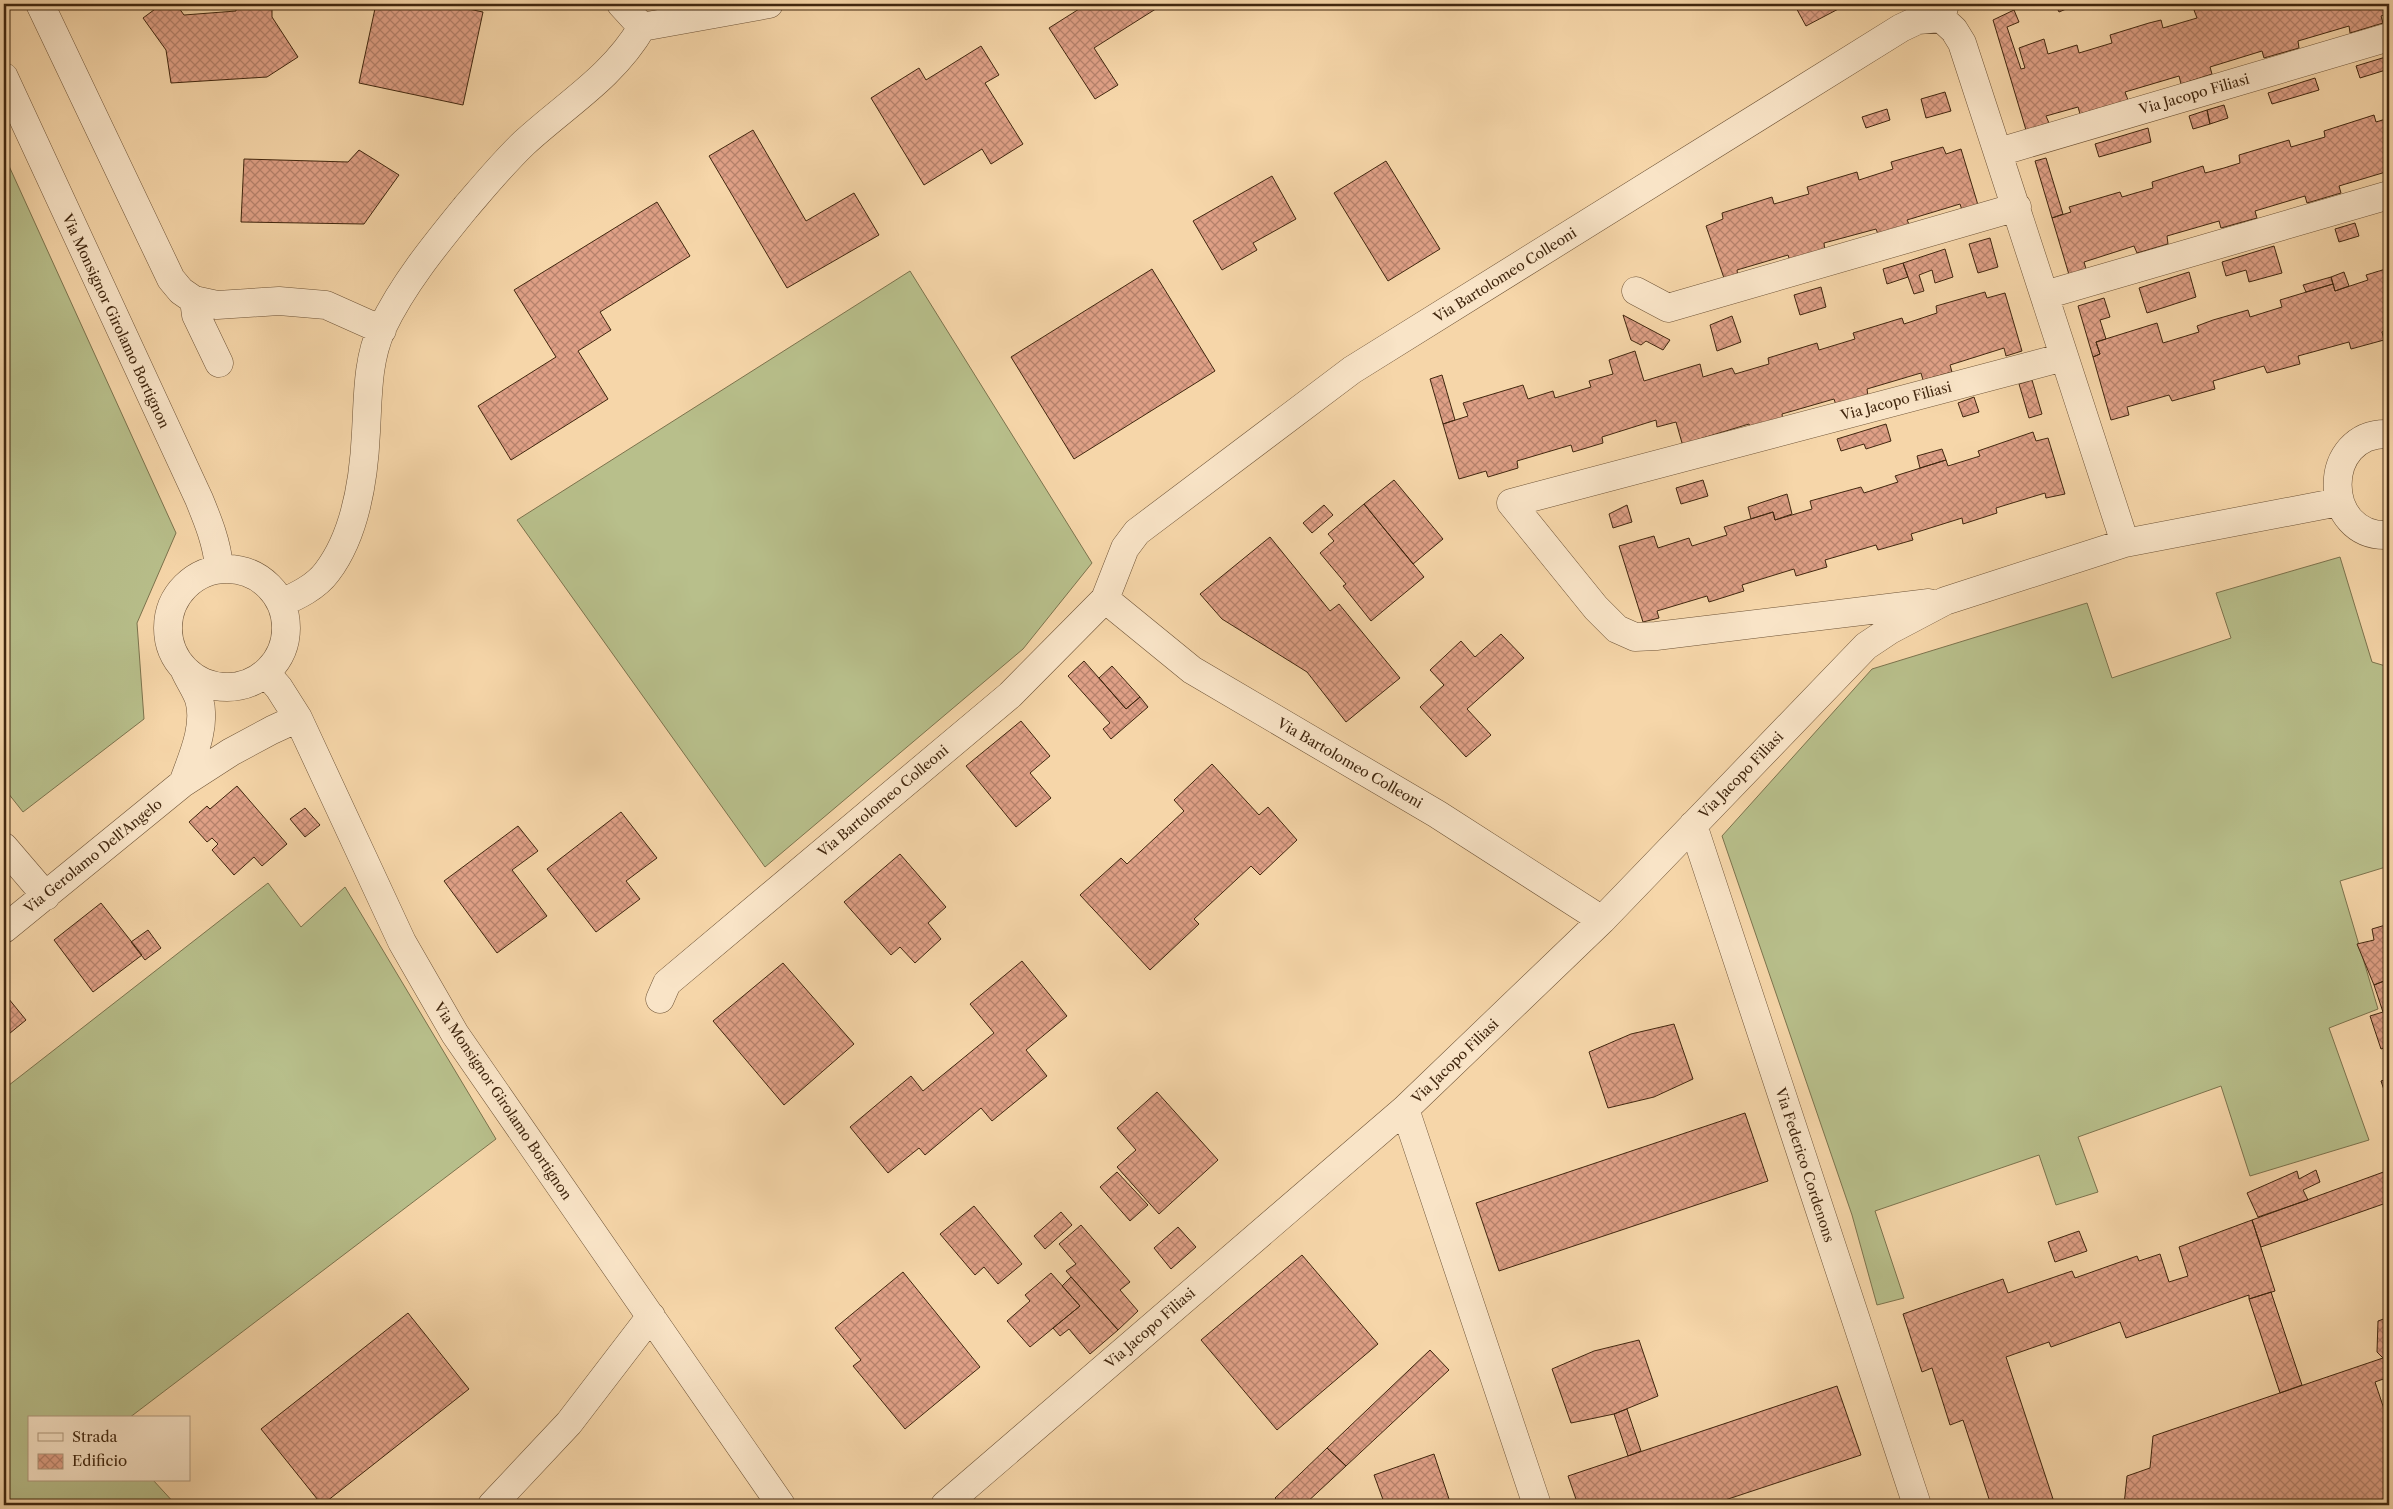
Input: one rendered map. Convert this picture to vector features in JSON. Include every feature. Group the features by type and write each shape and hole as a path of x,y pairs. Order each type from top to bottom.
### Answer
{"street":[{"path":"40,4 171,279 181,291 194,300 217,305 279,301 326,305 382,330"},
{"path":"621,4 642,27"},
{"path":"281,603 302,594 327,574 341,550 349,530 365,452 367,399 371,367 382,330 406,286 445,233 501,165 587,92 611,69 630,48 642,27 769,4"},
{"path":"1943,11 1962,43 2125,543"},
{"name":"Via Bartolomeo Colleoni","path":"660,999 667,983 1010,695 1105,599 1125,548 1138,532 1352,370 1901,28 1943,11"},
{"name":"Via Jacopo Filiasi","path":"1999,152 2389,37"},
{"name":"Via Monsignor Girolamo Bortignon","path":"4,77 199,499 217,552 219,567"},
{"path":"2045,295 2389,195"},
{"path":"1636,291 1668,308 2017,207"},
{"path":"194,300 196,315 219,363"},
{"name":"Via Jacopo Filiasi","path":"1945,601 1635,637 1617,629 1596,608 1511,503 2064,356"},
{"path":"2389,434 2378,434 2362,440 2343,458 2337,476 2336,493 2348,518 2365,531 2389,535"},
{"name":"Via Jacopo Filiasi","path":"945,1505 1405,1109 1602,920 1866,646 1890,630 1945,601 2125,543 2340,502"},
{"path":"183,783 197,742 201,720 199,700 185,671 174,657 168,640 167,622 172,605 181,590 194,578 219,567 244,571 259,578 272,589 281,603 286,618 286,634 277,662 266,673 234,688 216,687 199,681 185,671"},
{"name":"Via Bartolomeo Colleoni","path":"1105,599 1192,670 1437,814 1602,920"},
{"name":"Via Monsignor Girolamo Bortignon","path":"266,673 279,688 298,718 402,942 455,1034 782,1505"},
{"name":"Via Gerolamo Dell'Angelo","path":"4,929 183,783 231,752 298,718"},
{"name":"Via Federico Cordenons","path":"1693,825 1918,1505"},
{"path":"4,846 46,896"},
{"path":"1405,1109 1537,1505"},
{"path":"492,1505 569,1423 651,1316"}],"green space":[{"path":"4,155 176,533 137,623 144,719 23,812 4,788"},
{"path":"910,271 1092,563 1023,649 765,867 517,520"},
{"path":"2340,557 2372,662 2389,667 2389,866 2340,881 2378,1009 2329,1028 2369,1140 2250,1176 2221,1086 2078,1137 2098,1192 2056,1205 2039,1155 1875,1211 1904,1298 1877,1305 1852,1215 1722,836 1872,669 2087,603 2112,678 2231,638 2216,593"},
{"path":"268,883 301,927 345,887 496,1139 132,1416 28,1416 28,1482 155,1482 176,1505 4,1505 4,1089"}],"building":[{"path":"162,4 176,4 184,15 236,11 236,4 272,4 272,17 298,57 267,77 171,83 166,50 143,18"},
{"path":"376,4 444,4 483,12 463,105 359,83"},
{"path":"1087,4 1162,5 1094,48 1118,85 1095,99 1049,28"},
{"path":"1794,4 1843,4 1844,6 1806,26"},
{"path":"2055,4 2078,4 2059,12"},
{"path":"2215,4 2389,4 2389,13 2381,16 2383,23 2350,33 2349,26 2298,41 2299,48 2264,58 2262,51 2210,67 2212,74 2181,84 2179,76 2125,92 2128,100 2080,114 2078,107 2046,116 2049,123 2026,130 1993,20 2014,10 2019,22 2007,27 2021,69 2025,68 2019,48 2044,39 2048,54 2077,45 2079,53 2112,43 2110,35 2149,23 2161,20 2163,28 2197,18 2194,10"},
{"path":"981,46 999,75 985,83 1023,144 991,164 982,149 924,185 871,98 919,68 926,80"},
{"path":"2389,56 2389,69 2360,78 2356,66"},
{"path":"2315,78 2319,90 2272,104 2268,93"},
{"path":"1945,92 1951,111 1926,118 1921,99"},
{"path":"2224,105 2228,118 2210,124 2207,110"},
{"path":"1887,109 1890,120 1866,128 1862,117"},
{"path":"2207,110 2210,124 2193,129 2189,116"},
{"path":"2374,115 2376,122 2389,118 2389,171 2339,186 2341,193 2307,203 2305,196 2255,211 2257,218 2221,228 2219,221 2167,236 2168,244 2137,253 2134,246 2084,262 2087,272 2070,278 2052,218 2071,212 2069,207 2120,192 2122,197 2153,188 2152,182 2203,166 2205,173 2224,168 2240,163 2239,155 2289,140 2291,147 2325,137 2324,131"},
{"path":"2148,128 2151,142 2099,157 2095,144"},
{"path":"753,130 806,221 854,193 879,235 787,288 709,156"},
{"path":"1943,147 1946,154 1961,149 1978,205 1962,210 1960,204 1907,220 1910,226 1878,234 1876,229 1824,243 1825,251 1790,261 1788,255 1737,270 1738,277 1725,281 1706,226 1723,219 1722,213 1772,197 1774,204 1809,194 1807,187 1857,172 1859,180 1893,169 1891,162"},
{"path":"359,150 399,175 364,224 241,222 244,159 348,162"},
{"path":"2046,158 2063,214 2052,218 2035,161"},
{"path":"1386,161 1440,249 1388,281 1334,193"},
{"path":"1272,176 1296,219 1253,243 1257,250 1222,270 1193,221"},
{"path":"657,202 690,256 600,312 611,330 578,351 608,399 511,460 478,406 556,357 514,290"},
{"path":"2355,223 2359,236 2339,242 2335,229"},
{"path":"1990,238 1998,267 1978,273 1969,244"},
{"path":"2274,246 2282,273 2249,282 2246,270 2226,276 2222,262"},
{"path":"1945,249 1953,277 1935,283 1932,270 1919,275 1924,291 1914,294 1903,263"},
{"path":"1903,263 1908,277 1887,284 1883,269"},
{"path":"2389,268 2389,329 2382,332 2384,340 2351,349 2349,342 2298,356 2300,364 2267,373 2264,366 2213,381 2215,389 2172,401 2169,395 2127,407 2129,415 2111,420 2093,357 2100,354 2096,342 2157,323 2163,343 2199,332 2197,326 2213,320 2248,310 2250,317 2282,307 2280,300 2333,284 2335,291 2368,280 2366,275"},
{"path":"1152,269 1215,371 1074,459 1011,357"},
{"path":"2189,272 2196,297 2147,313 2139,288"},
{"path":"2344,272 2349,286 2335,291 2331,277"},
{"path":"2331,277 2333,284 2306,292 2303,285"},
{"path":"1821,287 1826,307 1800,315 1794,295"},
{"path":"1985,292 1987,298 2005,293 2022,351 2006,356 2004,348 1950,365 1952,372 1923,380 1921,373 1867,389 1868,396 1836,405 1834,399 1782,414 1783,421 1751,430 1749,424 1696,440 1698,446 1684,450 1676,422 1657,427 1656,420 1602,437 1603,443 1573,452 1571,445 1517,461 1518,468 1488,477 1486,471 1459,479 1443,424 1468,416 1463,403 1523,385 1528,399 1553,391 1555,398 1591,387 1589,381 1613,374 1609,360 1635,351 1644,381 1700,364 1703,377 1732,368 1735,374 1769,364 1768,358 1817,343 1819,350 1855,339 1853,333 1902,318 1904,324 1937,313 1936,306"},
{"path":"2104,298 2110,317 2100,320 2106,339 2096,342 2100,354 2093,357 2078,306"},
{"path":"1623,315 1670,340 1663,350 1646,341 1641,345 1631,340"},
{"path":"1732,316 1741,342 1717,351 1710,325"},
{"path":"1442,375 1455,420 1443,424 1430,379"},
{"path":"2032,380 2042,414 2029,418 2019,384"},
{"path":"1974,397 1979,412 1963,417 1958,403"},
{"path":"1886,424 1891,441 1866,449 1864,444 1841,451 1837,439"},
{"path":"2033,432 2036,441 2048,438 2065,494 2046,498 2045,493 1996,508 1997,513 1963,524 1962,518 1911,534 1913,540 1878,550 1876,545 1825,560 1827,567 1796,576 1794,569 1742,585 1744,591 1709,602 1707,596 1657,611 1659,618 1643,622 1619,546 1654,536 1658,548 1689,538 1692,546 1727,535 1724,527 1773,512 1775,520 1812,509 1810,501 1861,487 1864,493 1898,482 1895,476 1946,460 1948,466 1980,456 1978,451"},
{"path":"1942,449 1946,460 1920,468 1917,456"},
{"path":"1394,480 1443,539 1413,564 1364,504"},
{"path":"1703,480 1708,496 1681,504 1676,488"},
{"path":"1787,494 1792,514 1775,520 1773,512 1751,519 1748,507"},
{"path":"1364,504 1424,577 1371,621 1343,586 1346,584 1320,553 1334,541 1328,534"},
{"path":"1324,505 1333,515 1312,533 1303,523"},
{"path":"1627,505 1632,522 1613,528 1609,514"},
{"path":"1270,537 1330,611 1339,604 1400,678 1346,722 1307,672 1222,619 1200,594"},
{"path":"1501,634 1524,658 1467,709 1491,735 1466,757 1420,707 1444,685 1430,670 1461,641 1475,657"},
{"path":"1084,661 1126,709 1140,697 1148,707 1111,739 1103,729 1110,723 1068,676"},
{"path":"1112,666 1140,697 1126,709 1099,678"},
{"path":"1021,721 1050,756 1030,773 1051,798 1016,827 966,766"},
{"path":"1212,764 1259,815 1268,807 1297,840 1260,875 1251,866 1194,919 1199,924 1150,970 1080,895 1121,858 1127,864 1184,811 1174,800"},
{"path":"237,786 287,844 262,866 254,857 234,875 212,850 218,844 212,838 207,842 189,822 207,806 210,809"},
{"path":"305,808 320,825 305,837 290,819"},
{"path":"621,812 657,858 626,881 640,899 596,932 547,869"},
{"path":"518,826 538,851 512,870 547,916 497,953 444,881"},
{"path":"900,854 946,907 928,923 941,939 915,963 900,947 891,955 844,902"},
{"path":"101,903 142,955 93,992 54,940"},
{"path":"2389,924 2389,979 2374,985 2357,944 2374,940 2372,929"},
{"path":"148,930 161,948 145,960 131,942"},
{"path":"1022,961 1067,1016 1026,1050 1047,1076 992,1121 981,1108 925,1155 919,1148 888,1173 850,1127 911,1076 923,1091 994,1033 970,1004"},
{"path":"783,963 854,1044 784,1105 713,1021"},
{"path":"2389,979 2389,1046 2381,1049 2370,1016 2383,1012 2374,985"},
{"path":"4,993 26,1020 4,1038"},
{"path":"1674,1024 1693,1079 1654,1097 1608,1108 1589,1052 1631,1034"},
{"path":"2389,1078 2389,1105 2381,1081"},
{"path":"1157,1092 1218,1160 1159,1214 1117,1167 1136,1150 1117,1128"},
{"path":"1745,1113 1768,1181 1499,1271 1476,1203"},
{"path":"2316,1170 2320,1182 2303,1190 2308,1200 2258,1217 2247,1193 2297,1171 2299,1179"},
{"path":"2389,1170 2389,1202 2261,1247 2252,1220"},
{"path":"1117,1172 1148,1205 1130,1221 1100,1187"},
{"path":"974,1206 1022,1264 998,1284 984,1267 975,1275 940,1234"},
{"path":"1061,1212 1072,1225 1045,1249 1034,1236"},
{"path":"2252,1220 2275,1291 2249,1299 2249,1295 2126,1338 2120,1322 2051,1347 2049,1342 2006,1357 2055,1505 1991,1505 1963,1420 1950,1425 1932,1368 1922,1372 1903,1314 2003,1279 2008,1293 2072,1271 2075,1278 2137,1256 2139,1261 2160,1254 2169,1282 2188,1276 2179,1247"},
{"path":"1081,1225 1130,1282 1120,1290 1138,1311 1118,1330 1066,1271 1076,1264 1059,1244"},
{"path":"1178,1227 1196,1247 1171,1269 1154,1248"},
{"path":"2079,1231 2087,1251 2055,1262 2048,1242"},
{"path":"1302,1255 1378,1344 1277,1430 1201,1340"},
{"path":"903,1272 980,1367 905,1429 853,1366 861,1360 835,1328"},
{"path":"1051,1273 1080,1306 1030,1347 1007,1321 1030,1301 1025,1295"},
{"path":"1071,1277 1118,1330 1090,1354 1069,1329 1060,1336 1053,1328 1080,1306 1062,1286"},
{"path":"2271,1292 2302,1385 2280,1393 2249,1299"},
{"path":"408,1313 469,1389 322,1505 261,1429"},
{"path":"2389,1317 2389,1377 2375,1382 2389,1424 2389,1497 2365,1505 2124,1505 2127,1476 2150,1468 2153,1436 2383,1358 2377,1352 2378,1321"},
{"path":"1639,1340 1658,1396 1614,1414 1571,1423 1552,1369 1594,1351"},
{"path":"1430,1350 1449,1370 1346,1466 1327,1448"},
{"path":"1837,1386 1861,1455 1710,1505 1578,1505 1568,1476"},
{"path":"1627,1409 1641,1451 1628,1456 1614,1414"},
{"path":"1327,1448 1346,1466 1304,1505 1282,1505 1275,1498"},
{"path":"1434,1454 1451,1505 1385,1505 1374,1475"}]}
